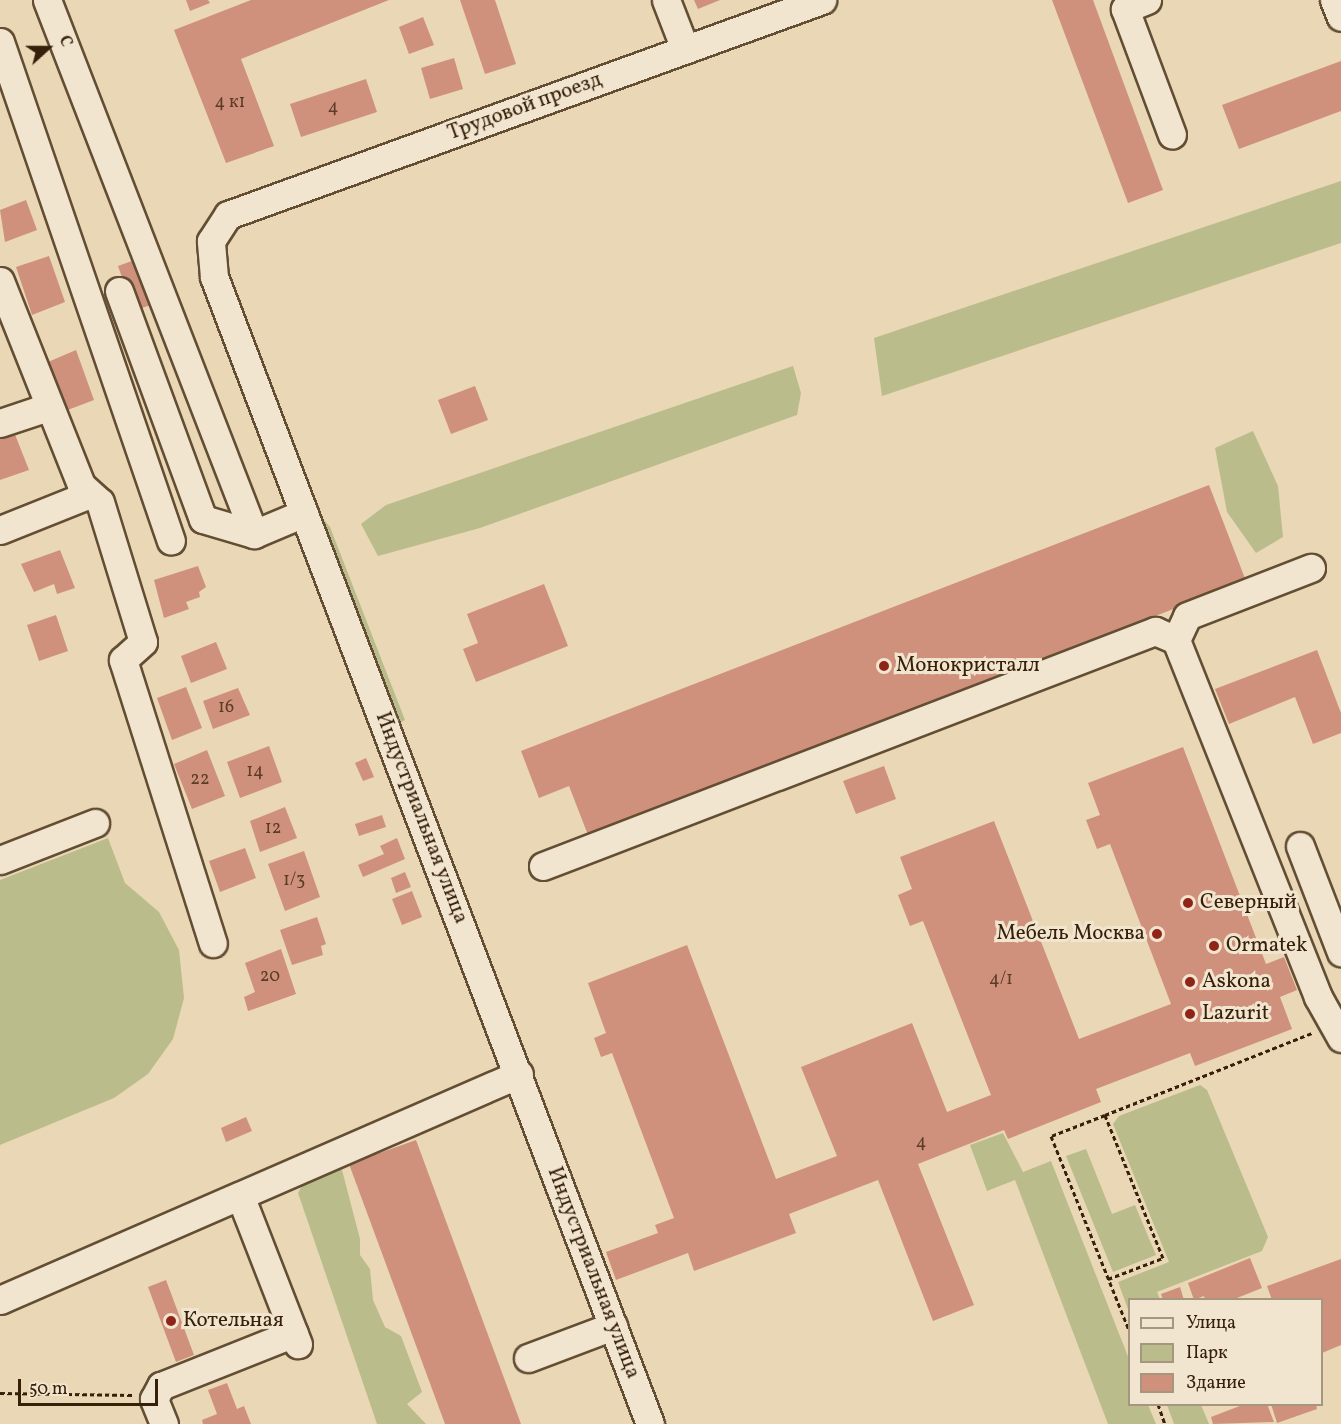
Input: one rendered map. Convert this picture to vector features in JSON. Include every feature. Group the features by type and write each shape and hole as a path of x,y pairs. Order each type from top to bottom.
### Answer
{"street":[{"path":"47,0 254,534"},
{"path":"666,0 685,49"},
{"name":"Трудовой проезд","path":"228,215 822,0"},
{"path":"1147,0 1125,9 1172,135"},
{"path":"1334,0 1341,17"},
{"path":"0,42 171,540"},
{"name":"Индустриальная улица","path":"228,215 211,241 214,277 519,1074 650,1424"},
{"path":"0,281 48,407 81,485 99,502 142,642 123,660 213,944"},
{"path":"119,291 203,519 254,534 304,513"},
{"path":"0,423 48,407"},
{"path":"0,530 90,494"},
{"path":"1176,640 1187,616 1311,568"},
{"path":"543,866 1155,631 1176,640 1336,1032"},
{"path":"0,860 95,823"},
{"path":"1300,846 1341,951"},
{"path":"0,1300 241,1198 519,1074"},
{"path":"164,1424 154,1399 160,1386 296,1338 241,1198"},
{"path":"528,1358 613,1326"}],"path":[{"path":"1128,1328 1051,1136 1336,1032"},
{"path":"1105,1115 1163,1258 1108,1279"},
{"path":"0,1393 143,1395"},
{"path":"1159,1406 1165,1424"}],"green space":[{"path":"1341,181 1341,243 882,396 874,338"},
{"path":"793,366 801,393 797,415 480,528 378,556 361,524 386,505"},
{"path":"1253,431 1278,486 1283,537 1256,553 1227,512 1215,448"},
{"path":"320,515 330,527 405,720 396,725 314,525"},
{"path":"108,838 125,883 159,912 179,950 184,998 173,1039 148,1074 114,1098 0,1145 0,880"},
{"path":"1200,1085 1207,1090 1268,1237 1262,1251 1157,1292 1160,1298 1128,1298 1128,1309 1118,1282 1169,1262 1113,1124 1119,1116"},
{"path":"1003,1133 1023,1172 1051,1161 1128,1356 1128,1406 1148,1406 1156,1424 1108,1424 1015,1180 987,1191 970,1145"},
{"path":"1086,1149 1112,1214 1135,1205 1156,1255 1113,1272 1066,1156"},
{"path":"330,1161 342,1170 360,1239 360,1255 370,1269 373,1300 385,1327 401,1336 422,1392 407,1404 426,1424 377,1424 298,1193 311,1169"},
{"path":"1167,1406 1201,1406 1209,1424 1174,1424"}],"building":[{"path":"186,0 208,0 210,3 190,11"},
{"path":"251,0 389,0 241,59 274,146 226,163 174,30"},
{"path":"460,0 495,0 516,64 485,74"},
{"path":"694,0 720,0 698,9"},
{"path":"1052,0 1093,0 1163,190 1128,203"},
{"path":"423,17 434,45 409,54 399,27"},
{"path":"454,58 463,89 430,99 421,68"},
{"path":"1341,61 1341,111 1239,149 1222,105"},
{"path":"366,79 377,112 301,137 290,104"},
{"path":"26,200 37,230 5,242 0,210"},
{"path":"49,256 65,302 32,315 16,267"},
{"path":"140,258 156,303 134,311 118,266"},
{"path":"76,350 94,400 65,411 48,362"},
{"path":"475,386 488,420 451,434 438,400"},
{"path":"14,432 29,470 0,480 0,438"},
{"name":"Монокристалл","path":"1209,485 1246,581 588,835 569,786 539,798 521,751"},
{"path":"60,550 75,588 57,594 54,584 34,592 21,564"},
{"path":"198,566 206,587 199,592 200,597 186,602 189,609 164,618 154,580"},
{"path":"544,584 568,646 476,682 463,649 478,643 467,614"},
{"path":"56,615 68,651 39,661 27,625"},
{"path":"216,642 227,669 191,683 181,656"},
{"path":"1317,650 1341,713 1341,733 1313,744 1295,697 1229,724 1215,689"},
{"path":"186,687 202,728 172,740 157,698"},
{"path":"238,688 250,715 213,729 203,701"},
{"path":"269,746 282,782 240,798 227,762"},
{"path":"1183,747 1266,964 1284,957 1297,990 1280,997 1292,1029 1195,1066 1190,1053 1096,1089 1101,1102 1008,1139 1004,1130 918,1164 974,1305 933,1321 878,1180 789,1214 796,1233 694,1271 688,1253 616,1280 606,1252 658,1233 655,1225 674,1218 612,1053 601,1057 594,1038 606,1033 588,983 687,945 776,1179 837,1156 801,1067 912,1023 947,1112 991,1095 923,921 910,926 898,895 912,889 900,857 994,821 1079,1039 1171,1004 1110,844 1097,849 1086,820 1100,815 1088,783"},
{"path":"207,750 225,796 192,809 174,764"},
{"path":"366,758 374,777 363,781 355,763"},
{"path":"884,766 896,799 856,814 843,781"},
{"path":"285,807 297,838 260,852 250,821"},
{"path":"382,815 386,827 359,836 355,824"},
{"path":"397,838 405,859 363,877 358,865 384,854 380,846"},
{"path":"245,848 256,878 220,892 209,861"},
{"path":"304,851 320,897 285,911 268,864"},
{"path":"405,872 411,887 396,893 391,878"},
{"path":"412,891 422,917 402,925 392,899"},
{"path":"317,917 326,944 321,946 323,955 292,965 280,930"},
{"path":"281,949 296,994 248,1011 244,997 255,992 245,963"},
{"path":"246,1117 252,1131 226,1142 221,1128"},
{"path":"416,1140 521,1424 445,1424 349,1164"},
{"path":"1250,1258 1262,1288 1237,1298 1204,1298 1204,1296 1193,1298 1188,1283"},
{"path":"1341,1259 1341,1345 1323,1353 1323,1298 1271,1298 1267,1286"},
{"name":"Котельная","path":"166,1280 194,1355 176,1362 148,1287"},
{"path":"1180,1287 1183,1298 1162,1298 1161,1294"},
{"path":"227,1383 237,1409 244,1406 251,1424 203,1424 202,1420 217,1414 208,1390"},
{"path":"1240,1406 1268,1406 1274,1422 1213,1424 1211,1417"},
{"path":"1272,1406 1316,1406 1317,1409 1277,1423"}],"place":[{"name":"Монокристалл","path":"884,666"},
{"name":"Северный","path":"1188,903"},
{"name":"Мебель Москва","path":"1157,934"},
{"name":"Ormatek","path":"1214,946"},
{"name":"Askona","path":"1190,982"},
{"name":"Lazurit","path":"1190,1014"},
{"name":"Котельная","path":"171,1321"}]}
